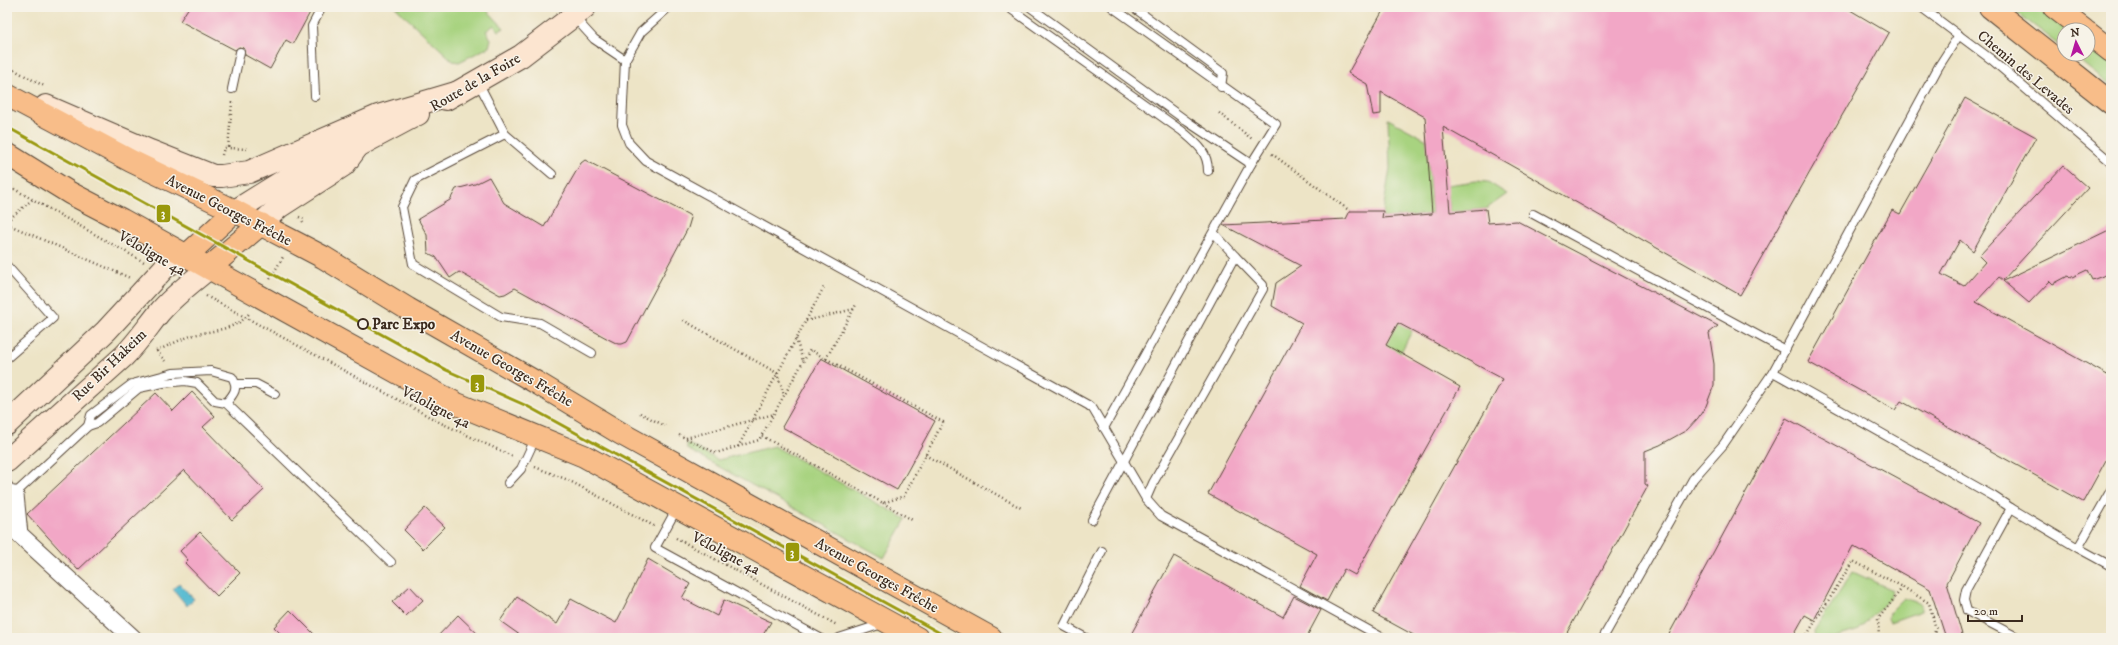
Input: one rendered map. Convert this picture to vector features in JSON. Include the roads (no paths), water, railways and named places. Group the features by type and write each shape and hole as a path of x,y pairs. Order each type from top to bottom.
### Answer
{"main road":[{"path":"1990,7 2111,103"},
{"path":"2054,7 2074,22"},
{"path":"2096,39 2111,51"},
{"name":"Avenue Georges Frêche","path":"7,95 131,161 236,211 323,256 408,309 620,432 992,638"},
{"path":"7,154 70,193 187,255 457,404 584,456 917,638"},
{"path":"187,255 236,211"},
{"path":"209,268 261,224"}],"street":[{"name":"Route de la Foire","path":"236,211 333,150 358,146 468,87 521,56 579,12"},
{"path":"7,88 150,151 213,176 222,176 249,172 378,116 468,87"},
{"name":"Route de la Foire","path":"261,224 279,206 344,165 358,146"},
{"name":"Rue Bir Hakeim","path":"7,424 106,331 166,266 187,255"},
{"name":"Rue Bir Hakeim","path":"7,461 43,426 124,356 146,333 159,313 187,286 209,268"},
{"path":"7,438 39,407 47,387"},
{"path":"10,494 13,532 133,638"}],"lane":[{"path":"315,96 312,26 322,7"},
{"path":"668,7 641,32 625,60 622,125 629,143 646,160 1093,409 1146,499 1161,516 1383,638"},
{"path":"1008,7 1182,131 1202,148 1206,154 1208,171"},
{"path":"1030,7 1188,122 1251,164"},
{"path":"1104,428 1214,233 1251,164 1276,124 1221,87 1112,7"},
{"path":"1133,7 1223,72 1221,87"},
{"name":"Chemin des Levades","path":"1921,7 1992,60 2111,162"},
{"path":"579,12 594,39 625,60"},
{"path":"1603,638 1693,479 1723,445 1773,372 1958,35"},
{"path":"232,89 240,52"},
{"path":"468,87 505,134 552,174"},
{"path":"505,134 415,180 402,207 413,264 501,317 540,323 592,353"},
{"path":"1533,214 1785,350"},
{"path":"1146,499 1153,483 1263,289 1263,285 1214,233"},
{"path":"1092,520 1235,256"},
{"path":"7,266 53,318 7,358"},
{"path":"88,426 91,415 132,384 173,373 211,371 232,377 236,384 235,392 226,403"},
{"path":"1773,372 1993,496 2078,548 2111,566"},
{"path":"10,494 88,426 97,423 139,388 185,381 197,383 215,401 226,403 391,562"},
{"path":"236,384 256,384 275,394"},
{"path":"7,412 33,390 47,387"},
{"path":"508,483 524,462 536,437"},
{"path":"2078,548 2111,490"},
{"path":"677,507 655,548 820,638"},
{"path":"2011,508 1966,590 1964,600 1967,611 2019,638"},
{"path":"1086,638 1064,626 1102,551"},
{"path":"840,638 887,622"}],"water":[{"path":"179,583 194,599 187,606 173,589"}],"place":[{"name":"Parc Expo","path":"363,324"}]}
